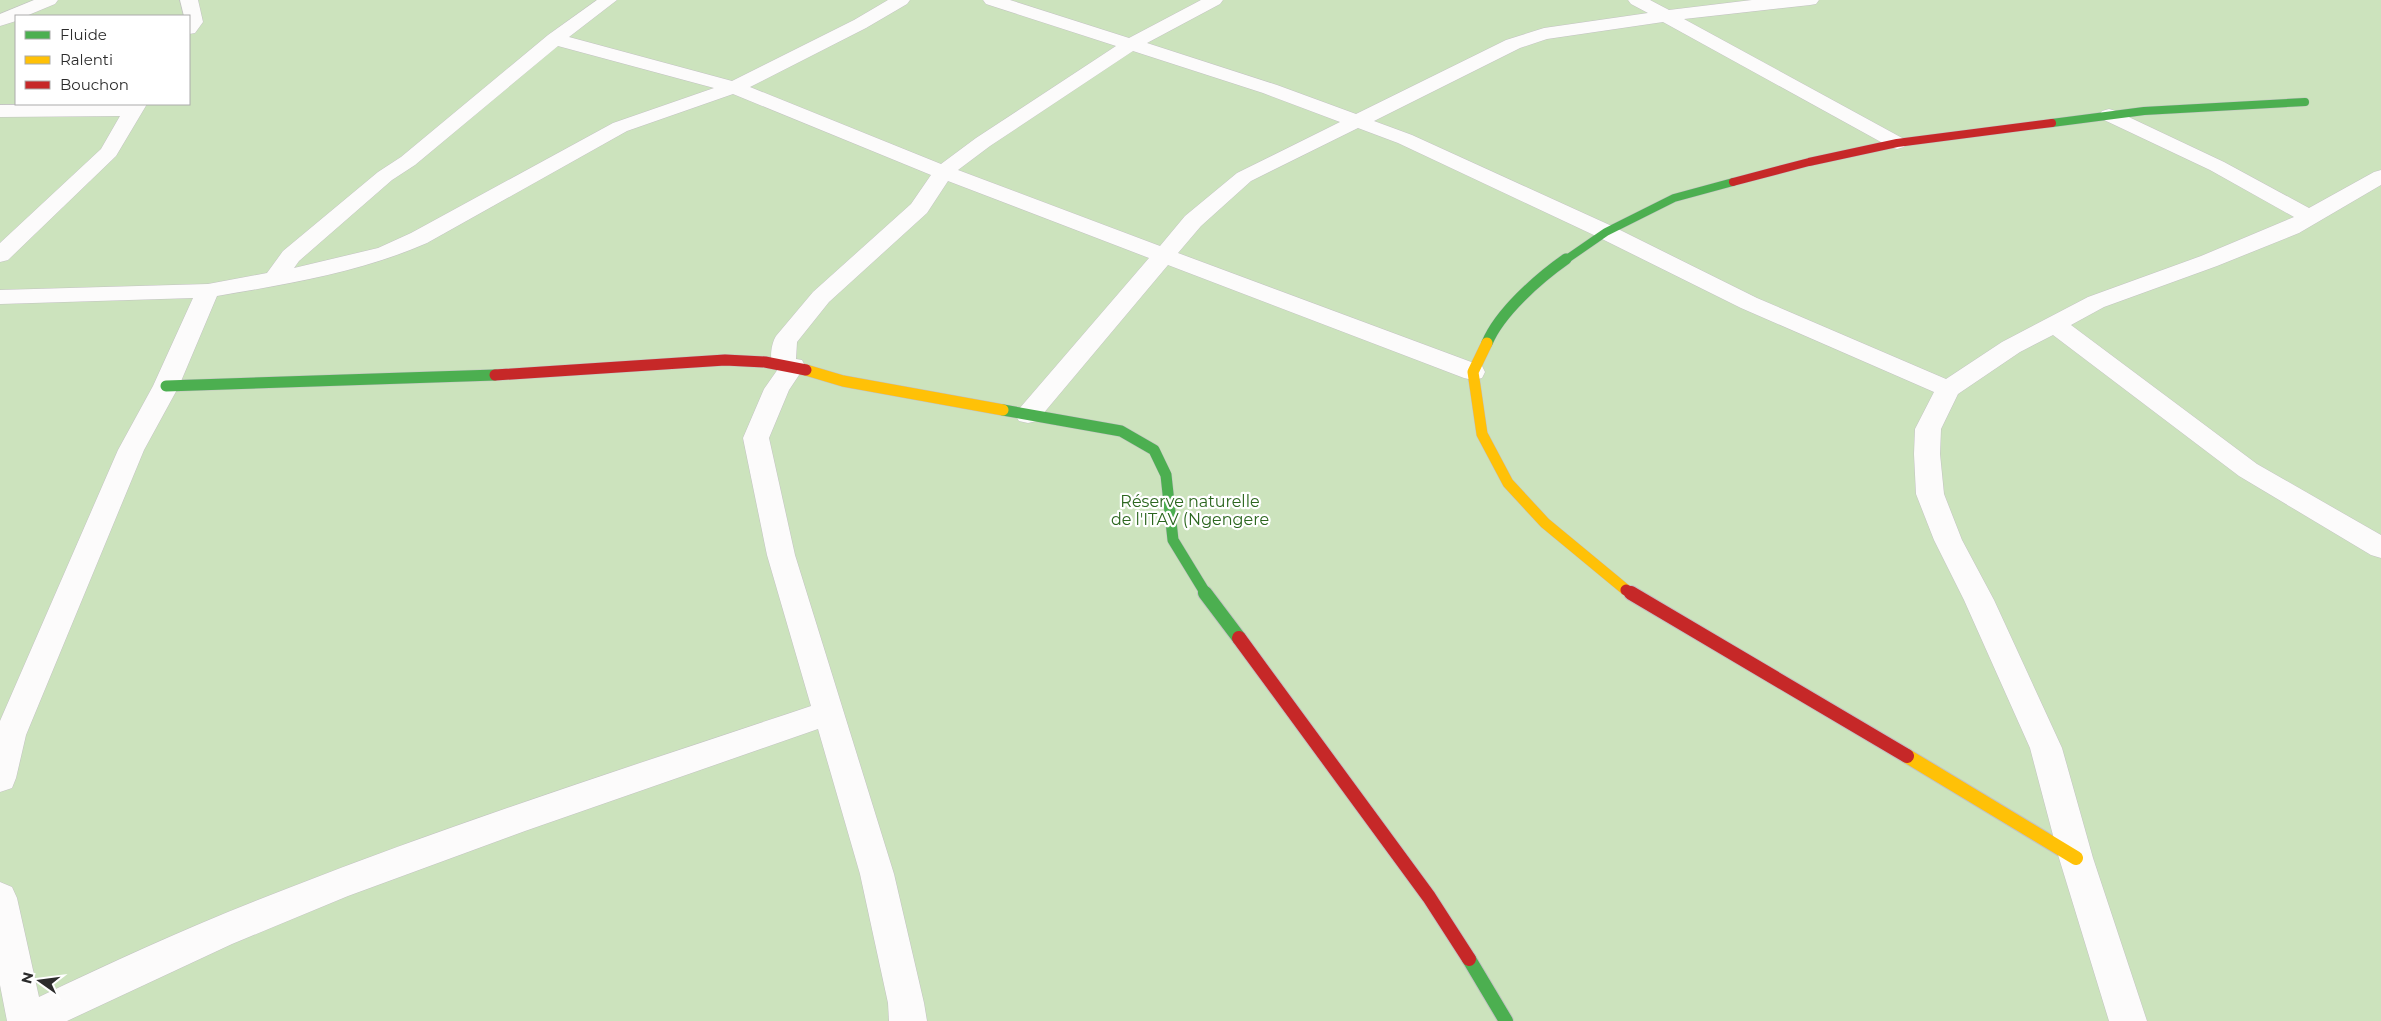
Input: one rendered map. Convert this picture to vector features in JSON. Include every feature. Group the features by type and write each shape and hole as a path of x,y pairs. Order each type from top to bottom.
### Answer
{"street":[{"path":"0,21 49,0"},
{"path":"189,0 194,22 190,28"},
{"path":"275,279 291,256 371,188 408,161 555,39 608,0"},
{"path":"0,297 208,291 275,279 385,253 420,238 620,127 734,87 860,24 901,0"},
{"path":"992,0 1270,90 1405,140 1606,232 1749,303 1948,389"},
{"path":"908,1021 906,1003 877,874 781,555 756,438 788,364 785,341 821,297 919,208 943,172 983,142 1130,45 1214,0"},
{"path":"1637,0 1897,143"},
{"path":"1028,415 1192,221 1244,177 1513,44 1544,34 1713,9 1810,0"},
{"path":"555,39 734,87 943,172 1473,372"},
{"path":"2076,858 1830,709 1620,586 1545,523 1508,483 1482,434 1473,372 1492,331 1539,278 1606,232 1674,198 1809,162 1897,143 2144,111 2305,102"},
{"path":"0,111 134,107"},
{"path":"0,255 109,152 134,107"},
{"path":"2109,115 2217,166 2311,218"},
{"path":"2128,1021 2076,858 2046,748 1979,600 1948,540 1930,494 1927,454 1928,429 1948,389 2011,347 2096,302 2209,261 2311,218 2381,176"},
{"path":"0,778 10,735 131,450 166,386 208,291"},
{"path":"2054,324 2248,470 2381,548"},
{"path":"166,386 559,372 733,359 788,364 843,381 1121,431 1154,450 1166,476 1173,540 1201,587 1429,897 1493,996 1506,1021"},
{"path":"0,898 27,1021 149,962 334,886 473,834 828,712"}],"green space":[{"name":"Réserve naturelle de l'ITAV (Ngengere","path":"0,0 2381,0 2381,1021 0,1021"}],"traffic: fast":[{"path":"2052,123 2144,111 2305,102"},
{"path":"1487,343 1492,331 1539,278 1606,232 1674,198 1733,182"},
{"path":"166,386 495,375"},
{"path":"1003,410 1121,431 1154,450 1166,475 1173,540 1201,587 1239,638"},
{"path":"1469,959 1506,1021"}],"traffic: slow":[{"path":"1487,343 1473,372 1482,434 1508,483 1545,523 1626,590"},
{"path":"806,370 843,381 1003,410"},
{"path":"1907,756 2076,858"}],"traffic: jam":[{"path":"1733,182 1809,162 1897,143 2052,123"},
{"path":"495,375 725,360 765,362 806,370"},
{"path":"1626,590 1907,756"},
{"path":"1239,638 1429,897 1469,959"}]}
